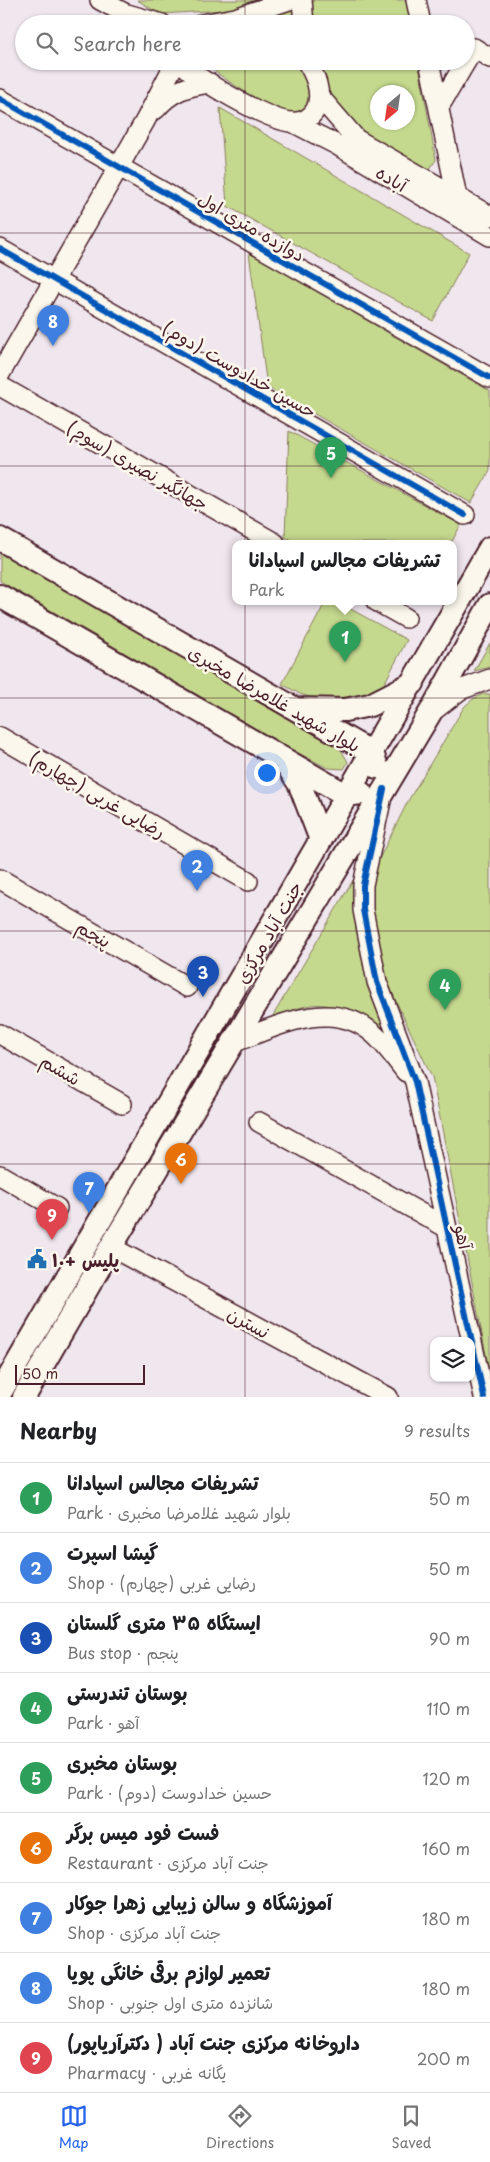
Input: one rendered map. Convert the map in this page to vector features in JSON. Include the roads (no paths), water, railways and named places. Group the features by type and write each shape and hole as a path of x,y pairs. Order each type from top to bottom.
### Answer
{"main road":[{"name":"بلوار شهید غلامرضا مخبری","path":"0,539 372,753 384,789"},
{"name":"جنت آباد مرکزی","path":"0,1393 490,548"},
{"path":"0,596 346,795 384,789"},
{"name":"جنت آباد مرکزی","path":"24,1397 111,1246 430,714 490,606"},
{"path":"293,709 326,711 370,705 413,683"},
{"path":"282,758 300,785 321,840"}],"street":[{"path":"100,0 125,15"},
{"path":"243,15 289,0"},
{"path":"302,0 303,15"},
{"path":"416,0 419,15"},
{"path":"475,49 490,58"},
{"path":"0,374 145,121 171,70"},
{"name":"آباده","path":"192,70 210,84 263,112 292,122 337,146 490,236"},
{"path":"292,122 307,120 318,105 315,78 311,70"},
{"path":"431,70 457,197"},
{"path":"439,108 461,70"},
{"path":"145,121 174,92 192,86 210,84"},
{"name":"آباده","path":"318,96 356,139 490,216"},
{"name":"دوازده متری اول","path":"0,99 490,378"},
{"name":"حسین خدادوست (دوم)","path":"0,249 465,515"},
{"name":"جهانگیر نصیری (سوم)","path":"0,386 270,540"},
{"path":"383,605 406,618"},
{"path":"430,714 460,690 490,679"},
{"name":"رضایی غربی (چهارم)","path":"0,737 248,881"},
{"name":"آهو","path":"384,789 363,885 363,910 377,982 415,1082 484,1397"},
{"name":"پنجم","path":"0,879 187,987"},
{"path":"232,1043 308,1016 335,1016 358,1025 378,1038 415,1082"},
{"name":"ششم","path":"0,1034 122,1104"},
{"path":"259,1122 447,1228"},
{"path":"0,1175 57,1208"},
{"name":"نسترن","path":"111,1246 388,1397"}],"place":[{"name":"تعمیر لوازم برقی خانگی پویا","path":"53,346"},
{"name":"بوستان مخبری","path":"331,478"},
{"name":"تشریفات مجالس اسپادانا","path":"345,662"},
{"name":"گیشا اسپرت","path":"197,891"},
{"name":"ایستگاه ۳۵ متری گلستان","path":"203,997"},
{"name":"بوستان تندرستی","path":"445,1010"},
{"name":"فست فود میس برگر","path":"181,1184"},
{"name":"آموزشگاه و سالن زیبایی زهرا جوکار","path":"89,1213"},
{"name":"داروخانه مرکزی جنت آباد ( دکترآریاپور)","path":"52,1240"},
{"name":"پلیس +۱۰","path":"37,1259"}]}
